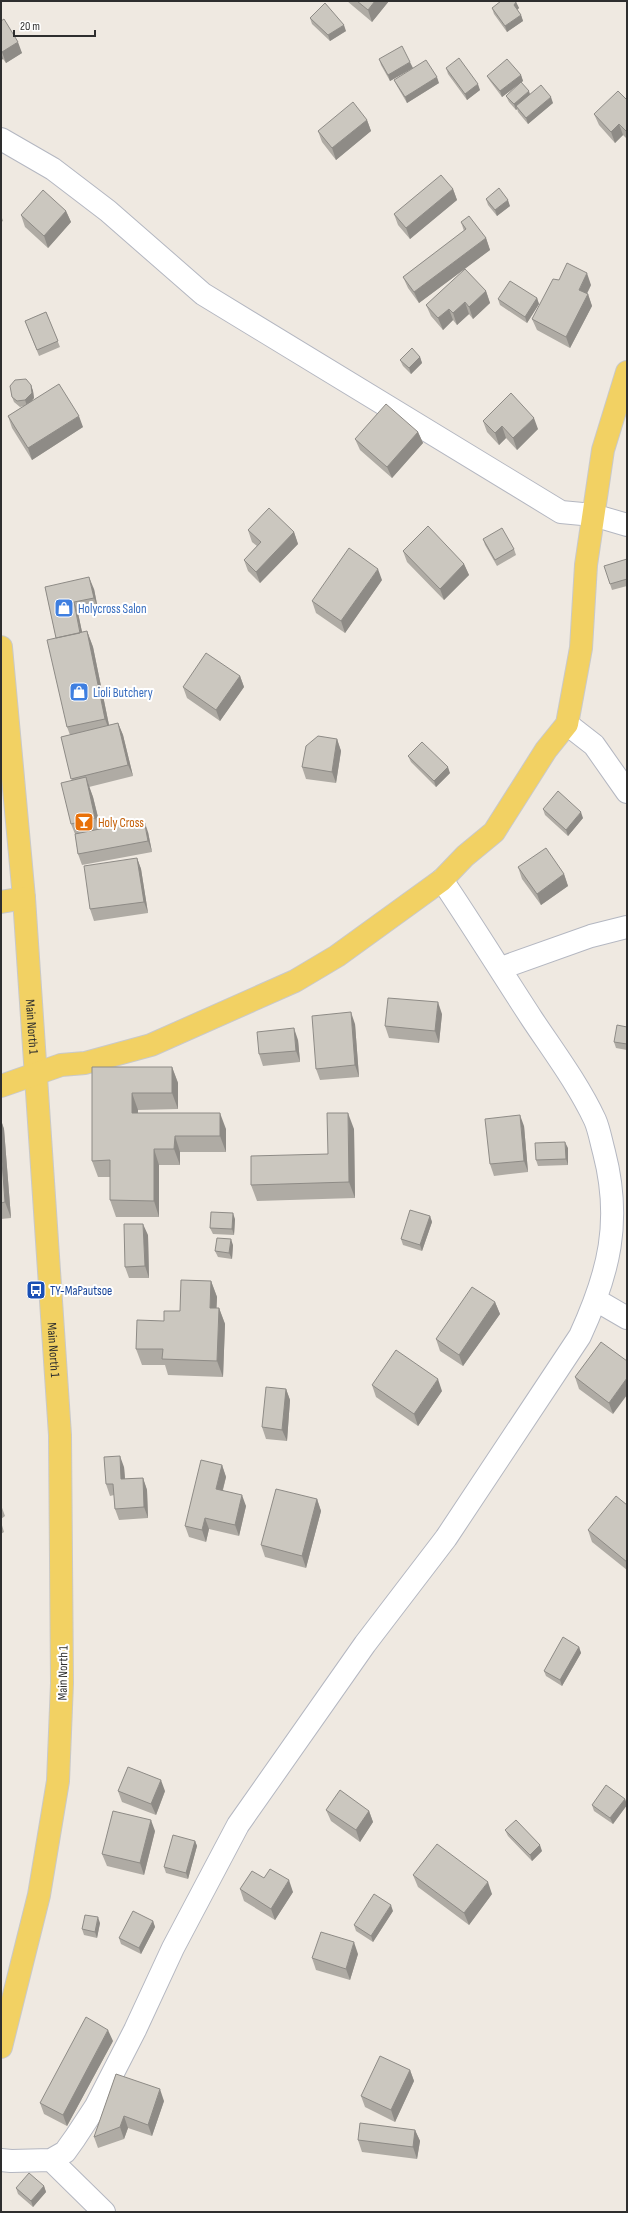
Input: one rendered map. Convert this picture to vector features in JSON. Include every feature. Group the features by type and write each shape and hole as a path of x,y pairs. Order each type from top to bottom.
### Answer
{"main road":[{"path":"1,1086 61,1065 85,1063 151,1045 295,981 337,956 442,880 465,856 494,832 546,750 567,724 581,648 586,565 603,450 627,372"},
{"name":"Main North 1","path":"1,648 24,898 60,1435 62,1683 58,1781 40,1888 1,2047"},
{"path":"1,902 24,898"}],"street":[{"path":"1,139 53,168 108,211 203,294 561,512 593,515 627,525"},
{"path":"567,724 594,745 627,792"},
{"path":"1,2160 51,2160 65,2152 96,2106 135,2030 173,1948 238,1825 365,1644 451,1532 580,1336 596,1300 607,1268 613,1200 606,1160 595,1121 501,968 442,880"},
{"path":"501,968 591,936 627,927"},
{"path":"596,1300 627,1318"},
{"path":"51,2160 104,2212"}],"building":[{"path":"357,1 375,1 368,10"},
{"path":"501,1 516,1 514,5 521,15 505,26 492,8"},
{"path":"325,3 344,25 328,35 310,18"},
{"path":"4,19 18,42 2,52 1,21"},
{"path":"402,46 410,62 388,75 379,59"},
{"path":"459,58 478,84 465,94 446,68"},
{"path":"507,59 521,75 500,91 487,76"},
{"path":"426,60 437,77 405,97 394,80"},
{"path":"521,82 529,91 514,104 506,96"},
{"path":"541,85 551,97 526,118 516,106"},
{"path":"618,91 627,100 627,132 619,124 611,132 594,114"},
{"path":"353,102 367,120 332,148 318,131"},
{"path":"441,175 453,189 406,228 394,214"},
{"path":"499,188 508,200 495,210 486,199"},
{"path":"43,190 66,211 44,236 21,215"},
{"path":"469,216 486,238 414,292 403,277 466,229 461,222"},
{"path":"567,263 587,273 579,290 588,294 566,337 532,319 553,279 559,280"},
{"path":"465,269 486,291 469,307 465,302 453,313 449,309 438,318 426,305"},
{"path":"510,281 537,298 525,317 498,299"},
{"path":"46,312 58,341 37,350 25,321"},
{"path":"412,348 420,357 409,368 400,360"},
{"path":"26,379 31,385 32,393 25,400 17,401 12,397 10,386 15,380"},
{"path":"59,384 79,416 28,448 8,416"},
{"path":"511,393 534,418 513,438 502,426 495,433 483,421"},
{"path":"386,404 418,432 387,467 355,439"},
{"path":"269,508 294,532 256,572 244,560 261,542 248,530"},
{"path":"428,526 464,564 440,589 403,551"},
{"path":"502,528 514,549 495,560 483,539"},
{"path":"349,548 378,569 341,621 312,601"},
{"path":"627,559 627,579 610,584 604,566"},
{"path":"89,577 94,598 74,602 80,633 56,638 45,587"},
{"path":"87,631 105,719 67,727 47,640"},
{"path":"206,653 240,676 216,710 183,687"},
{"path":"118,723 128,765 71,779 61,737"},
{"path":"318,736 337,739 332,772 302,767 306,746"},
{"path":"422,742 448,767 434,781 408,756"},
{"path":"86,777 95,818 71,824 61,783"},
{"path":"558,791 581,812 566,830 543,809"},
{"path":"144,820 148,841 78,854 75,834"},
{"path":"546,848 564,874 537,894 518,867"},
{"path":"137,858 144,902 90,909 84,866"},
{"path":"388,998 438,1002 435,1031 385,1026"},
{"path":"351,1012 355,1065 316,1069 312,1016"},
{"path":"617,1025 627,1027 627,1044 614,1042"},
{"path":"294,1028 296,1051 259,1054 257,1032"},
{"path":"92,1067 172,1067 172,1093 132,1093 132,1113 220,1113 220,1136 175,1136 174,1149 154,1149 154,1201 110,1200 110,1160 92,1161"},
{"path":"327,1113 348,1113 349,1182 251,1185 251,1156 328,1154"},
{"path":"520,1115 524,1161 490,1164 485,1119"},
{"path":"565,1142 566,1159 536,1160 535,1143"},
{"path":"1,1148 5,1202 1,1203"},
{"path":"410,1210 430,1216 420,1245 401,1239"},
{"path":"211,1212 233,1213 232,1229 210,1228"},
{"path":"124,1224 143,1224 145,1266 125,1267"},
{"path":"217,1238 231,1239 229,1253 215,1251"},
{"path":"181,1280 211,1281 210,1308 219,1308 217,1361 162,1359 163,1349 136,1349 137,1320 164,1321 164,1311 180,1311"},
{"path":"472,1287 495,1302 459,1355 436,1339"},
{"path":"601,1342 627,1361 627,1378 609,1403 575,1377"},
{"path":"396,1350 438,1379 414,1414 372,1385"},
{"path":"266,1387 286,1389 282,1430 262,1427"},
{"path":"120,1456 121,1479 143,1478 144,1507 115,1509 113,1484 106,1484 104,1457"},
{"path":"201,1460 222,1465 216,1489 242,1495 235,1525 205,1518 202,1530 185,1526"},
{"path":"276,1489 317,1499 302,1556 261,1545"},
{"path":"616,1496 627,1505 627,1562 588,1530"},
{"path":"563,1637 579,1647 560,1680 544,1671"},
{"path":"128,1767 161,1780 151,1804 118,1791"},
{"path":"606,1785 625,1799 610,1818 592,1805"},
{"path":"340,1790 369,1811 356,1830 326,1810"},
{"path":"113,1811 151,1820 140,1863 102,1854"},
{"path":"516,1820 540,1845 530,1855 505,1830"},
{"path":"173,1835 195,1841 186,1873 164,1867"},
{"path":"437,1844 488,1882 464,1913 413,1875"},
{"path":"270,1869 289,1880 271,1909 240,1889 252,1871 264,1878"},
{"path":"374,1894 391,1905 371,1936 354,1925"},
{"path":"133,1911 153,1921 139,1948 119,1938"},
{"path":"85,1915 98,1917 95,1932 82,1929"},
{"path":"321,1932 354,1942 346,1969 312,1958"},
{"path":"86,2017 108,2030 63,2115 40,2103"},
{"path":"380,2056 410,2070 391,2110 361,2096"},
{"path":"116,2074 160,2089 148,2125 124,2116 120,2127 94,2137"},
{"path":"360,2123 415,2130 413,2147 358,2140"},
{"path":"29,2173 44,2186 31,2201 16,2188"}],"place":[{"name":"Holycross Salon","path":"64,608"},
{"name":"Lioli Butchery","path":"79,692"},
{"name":"Holy Cross","path":"84,822"},
{"name":"TY-MaPautsoe","path":"36,1290"}]}
